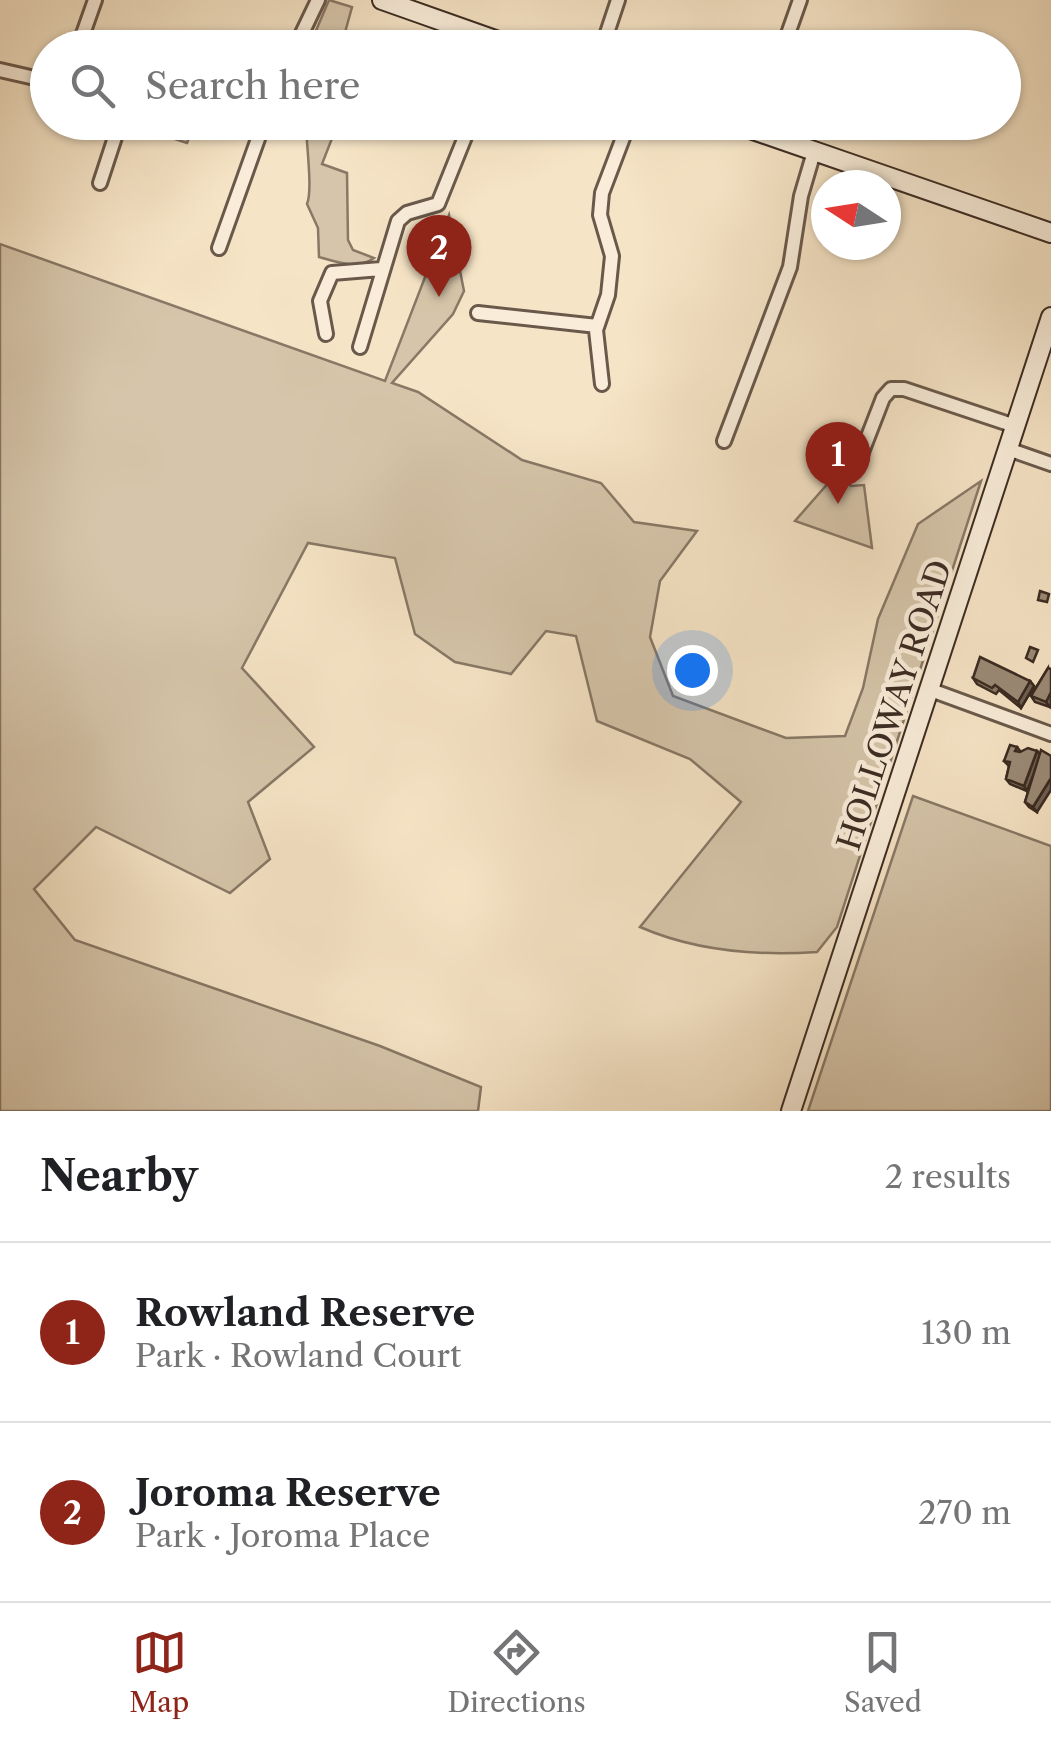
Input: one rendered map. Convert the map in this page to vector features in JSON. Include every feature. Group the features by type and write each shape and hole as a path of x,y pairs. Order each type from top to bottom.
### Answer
{"main road":[{"path":"382,0 464,30"},
{"path":"786,140 1051,234"},
{"name":"HOLLOWAY ROAD","path":"792,1111 1051,317"}],"street":[{"path":"85,30 96,0"},
{"path":"304,30 318,0"},
{"path":"608,30 618,0"},
{"path":"790,30 800,0"},
{"path":"0,70 30,78"},
{"path":"100,183 114,140"},
{"path":"219,248 258,140"},
{"path":"360,347 381,269 401,216 432,209 442,197 464,140"},
{"path":"602,384 597,326 612,276 612,256 600,215 602,193 621,140"},
{"path":"724,441 790,267 801,196 814,152"},
{"path":"326,334 320,301 332,273 381,269"},
{"path":"478,313 597,326"},
{"path":"857,465 883,398 892,390 904,389 1015,426"},
{"path":"1008,449 1051,464"},
{"path":"930,690 1051,734"}],"shaded area":[{"path":"329,0 352,7 346,30 316,30"},
{"path":"307,140 331,140 322,164 347,173 348,240 353,250 374,258 361,264 347,264 319,257 318,228 307,204"},
{"path":"449,215 464,291 453,314 392,383 418,392 522,460 601,483 634,522 697,531 660,581 650,637 673,696 786,738 845,736 863,688 878,619 918,524 981,481 837,927 817,952 772,953 704,947 640,927 741,802 690,759 597,721 576,636 546,631 511,674 455,662 415,634 395,558 308,543 242,668 314,747 248,802 270,859 230,893 96,827 34,889 75,940 380,1046 481,1087 478,1111 0,1111 0,244 385,381"},
{"path":"837,473 851,486 864,485 872,548 795,521"},
{"path":"913,796 1051,846 1051,1111 808,1111"}],"building":[{"path":"1040,591 1049,594 1047,602 1038,600"},
{"path":"1030,647 1038,650 1033,662 1026,658"},
{"path":"980,657 1030,681 1018,702 995,685 992,688 973,678"},
{"path":"1048,668 1051,692 1046,702 1031,696"},
{"path":"1010,745 1017,747 1015,751 1037,751 1024,786 1006,779 1010,762 1004,761"},
{"path":"1041,750 1051,756 1051,778 1033,807 1025,802"}],"place":[{"name":"Joroma Reserve","path":"439,297"},
{"name":"Rowland Reserve","path":"838,504"}]}
